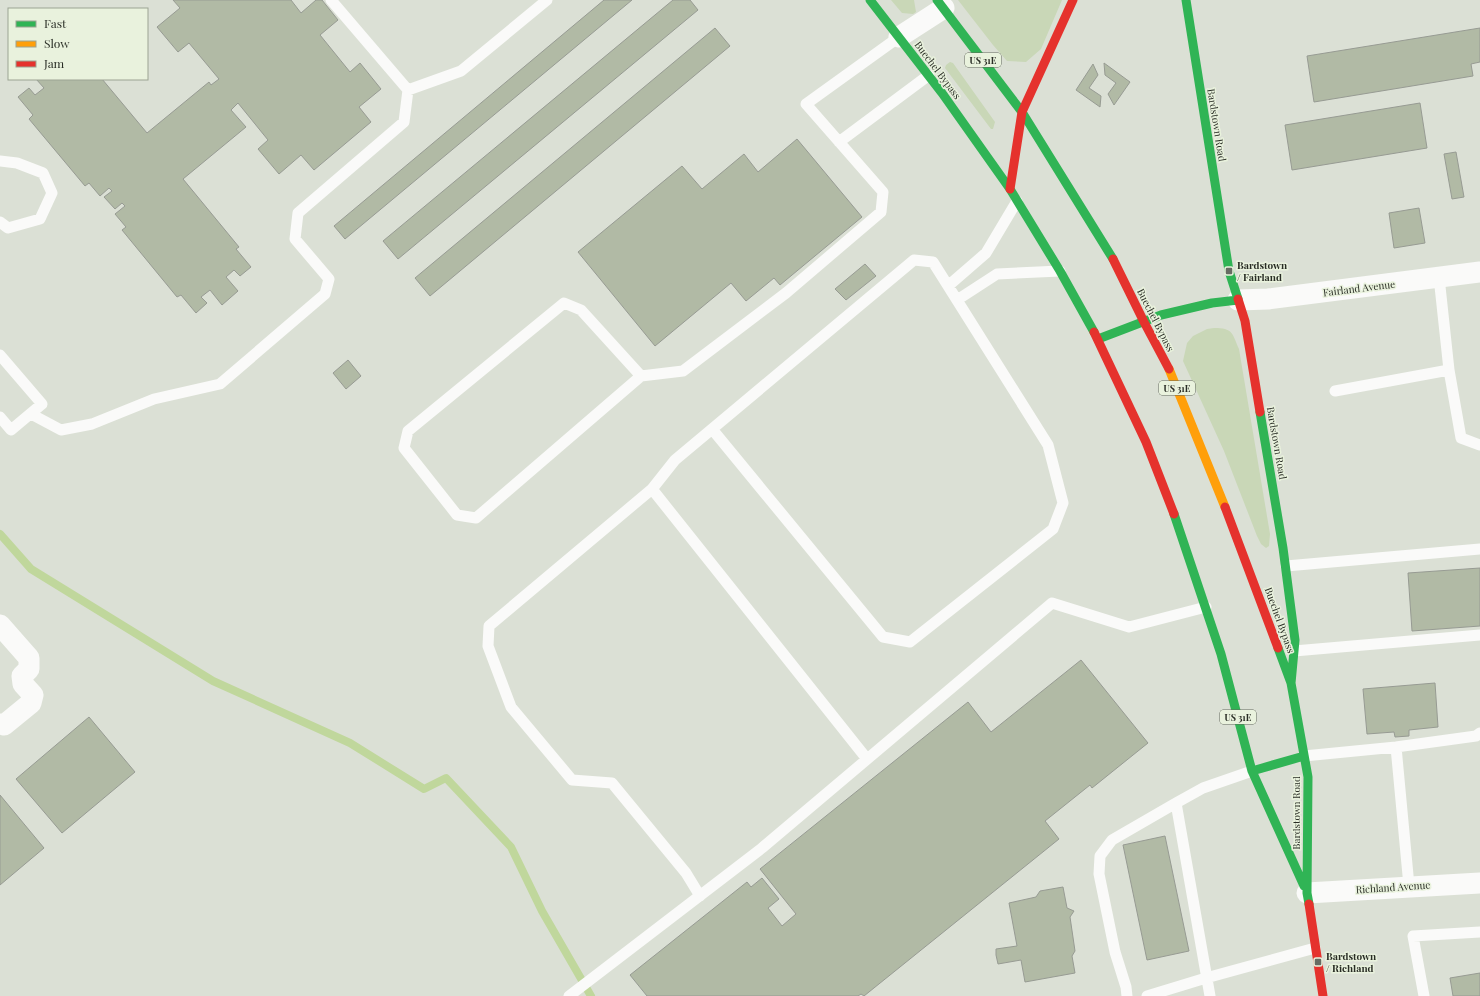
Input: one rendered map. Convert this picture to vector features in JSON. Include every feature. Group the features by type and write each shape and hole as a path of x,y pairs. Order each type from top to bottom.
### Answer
{"main road":[{"name":"Buechel Bypass","path":"870,0 929,75 1010,189 1060,271 1098,339"},
{"path":"1010,189 1022,112 1073,0"},
{"name":"Bardstown Road","path":"1186,0 1229,271 1245,321 1286,566 1295,640 1291,683 1308,777 1307,893 1323,996"},
{"name":"Buechel Bypass","path":"940,4 1022,112 1113,258 1173,377 1236,532 1291,683"},
{"path":"1098,339 1161,315 1212,303 1238,300"},
{"name":"Bardstown Road","path":"1098,339 1146,442 1174,513 1221,654 1252,771 1307,893"},
{"path":"1252,771 1304,756"}],"street":[{"path":"899,37 940,4"},
{"name":"Fairland Avenue","path":"1238,300 1268,299 1480,272"},
{"path":"0,624 29,658 29,669 22,676 23,684 33,696 31,703 4,725 0,724"},
{"name":"Richland Avenue","path":"1307,893 1480,883"}],"lane":[{"path":"31,414 61,430 92,424 154,399 220,384 325,294 329,278 295,239 298,213 404,122 408,90 331,0"},
{"path":"408,90 461,71 547,0"},
{"path":"641,376 581,310 564,303 408,431 404,448 457,514 476,518 641,376 683,371 786,292 881,212 883,192 806,104 899,37"},
{"path":"839,142 929,75"},
{"path":"0,161 17,163 44,173 52,193 40,219 8,228 0,222"},
{"path":"948,286 986,253 1018,201"},
{"path":"700,896 686,873 612,783 572,780 511,708 488,646 489,626 652,489 675,460 914,260 933,262 1048,445 1063,503 1053,529 910,642 883,637 712,430"},
{"path":"957,300 997,274 1060,271"},
{"path":"1439,277 1449,370 1461,438 1480,445"},
{"path":"0,354 42,404 11,430 0,418"},
{"path":"1335,391 1449,370"},
{"path":"652,489 867,759"},
{"path":"1286,566 1480,549"},
{"path":"569,996 762,848 1052,603 1129,627 1206,608"},
{"path":"1294,651 1480,635"},
{"path":"1304,756 1396,747 1476,736 1480,733"},
{"path":"1396,747 1409,886"},
{"path":"1127,996 1126,987 1115,952 1099,874 1100,856 1112,840 1202,788 1252,771"},
{"path":"1176,803 1210,996"},
{"path":"1424,996 1413,936 1480,932"},
{"path":"1147,996 1316,948"}],"green space":[{"path":"891,0 914,0 916,12 913,14 902,13"},
{"path":"958,0 1062,0 1041,49 1026,62 1007,61"},
{"path":"950,62 953,63 995,122 993,129 991,129 945,68"},
{"path":"1207,329 1225,329 1231,332 1239,349 1270,534 1269,546 1266,548 1261,544 1257,536 1224,451 1183,361 1187,343 1193,336"}],"building":[{"path":"173,0 291,0 301,13 316,0 322,0 338,20 320,35 350,72 360,63 381,89 359,107 371,122 314,170 301,155 279,174 258,149 268,140 238,103 231,110 246,127 183,179 239,247 236,249 251,267 240,276 234,270 226,277 238,291 222,305 210,290 201,297 207,303 196,313 181,295 177,297 122,230 126,227 115,214 125,206 122,203 115,209 104,197 112,191 109,188 100,196 89,183 85,186 29,119 33,115 18,97 29,88 35,95 44,88 37,80 103,80 147,133 209,82 211,85 219,79 189,43 178,52 157,27 180,8"},
{"path":"604,0 632,0 345,239 334,226"},
{"path":"673,0 690,0 698,10 398,259 383,241"},
{"path":"715,28 730,46 430,296 415,278"},
{"path":"1480,28 1480,62 1471,64 1473,76 1314,102 1307,56"},
{"path":"1104,63 1130,82 1114,105 1108,94 1116,83 1105,75"},
{"path":"1093,64 1098,75 1089,88 1101,96 1100,107 1076,90"},
{"path":"1420,103 1427,148 1292,170 1285,125"},
{"path":"797,139 862,217 780,285 774,278 746,301 731,283 655,346 578,252 682,166 702,189 744,154 758,172"},
{"path":"1456,152 1464,197 1452,199 1444,154"},
{"path":"1419,208 1425,243 1394,248 1389,213"},
{"path":"865,264 876,276 846,300 835,289"},
{"path":"348,360 361,376 346,389 333,373"},
{"path":"1480,568 1480,626 1412,631 1408,573"},
{"path":"1081,660 1148,743 1092,788 1090,785 1045,821 1059,839 864,996 861,994 858,996 647,996 630,975 747,882 751,887 762,878 779,899 768,908 782,926 796,914 760,869 968,702 991,732"},
{"path":"1435,683 1438,727 1409,730 1409,736 1395,737 1394,732 1367,734 1363,689"},
{"path":"89,717 135,772 62,833 16,779"},
{"path":"0,795 44,848 0,885"},
{"path":"1165,836 1189,951 1147,960 1123,845"},
{"path":"1063,887 1067,908 1074,911 1070,917 1075,951 1072,956 1075,973 1025,982 1021,960 998,964 996,955 996,949 1017,946 1009,903 1036,897 1040,891"},
{"path":"1480,973 1480,996 1453,996 1450,978"}],"waterway":[{"path":"0,534 31,569 213,681 350,743 424,789 446,778 511,847 542,911 591,996"}],"traffic: fast":[{"path":"870,0 942,93 1010,189 1060,271 1094,332"},
{"path":"937,0 1022,112 1113,259"},
{"path":"1186,0 1229,271 1238,299"},
{"path":"1098,339 1161,315 1212,303 1238,300"},
{"path":"1260,412 1283,548 1295,640 1291,683"},
{"path":"1174,514 1221,654 1252,771 1304,886"},
{"path":"1278,648 1291,683 1308,777 1307,893 1309,904"},
{"path":"1252,771 1304,756"}],"traffic: slow":[{"path":"1169,369 1225,507"}],"traffic: jam":[{"path":"1010,189 1022,112 1073,0"},
{"path":"1113,259 1169,369"},
{"path":"1238,299 1245,321 1260,412"},
{"path":"1094,332 1146,442 1174,514"},
{"path":"1225,507 1278,648"},
{"path":"1309,904 1323,996"}],"place":[{"name":"Bardstown / Fairland","path":"1229,271"},
{"name":"Bardstown / Richland","path":"1318,962"}]}
